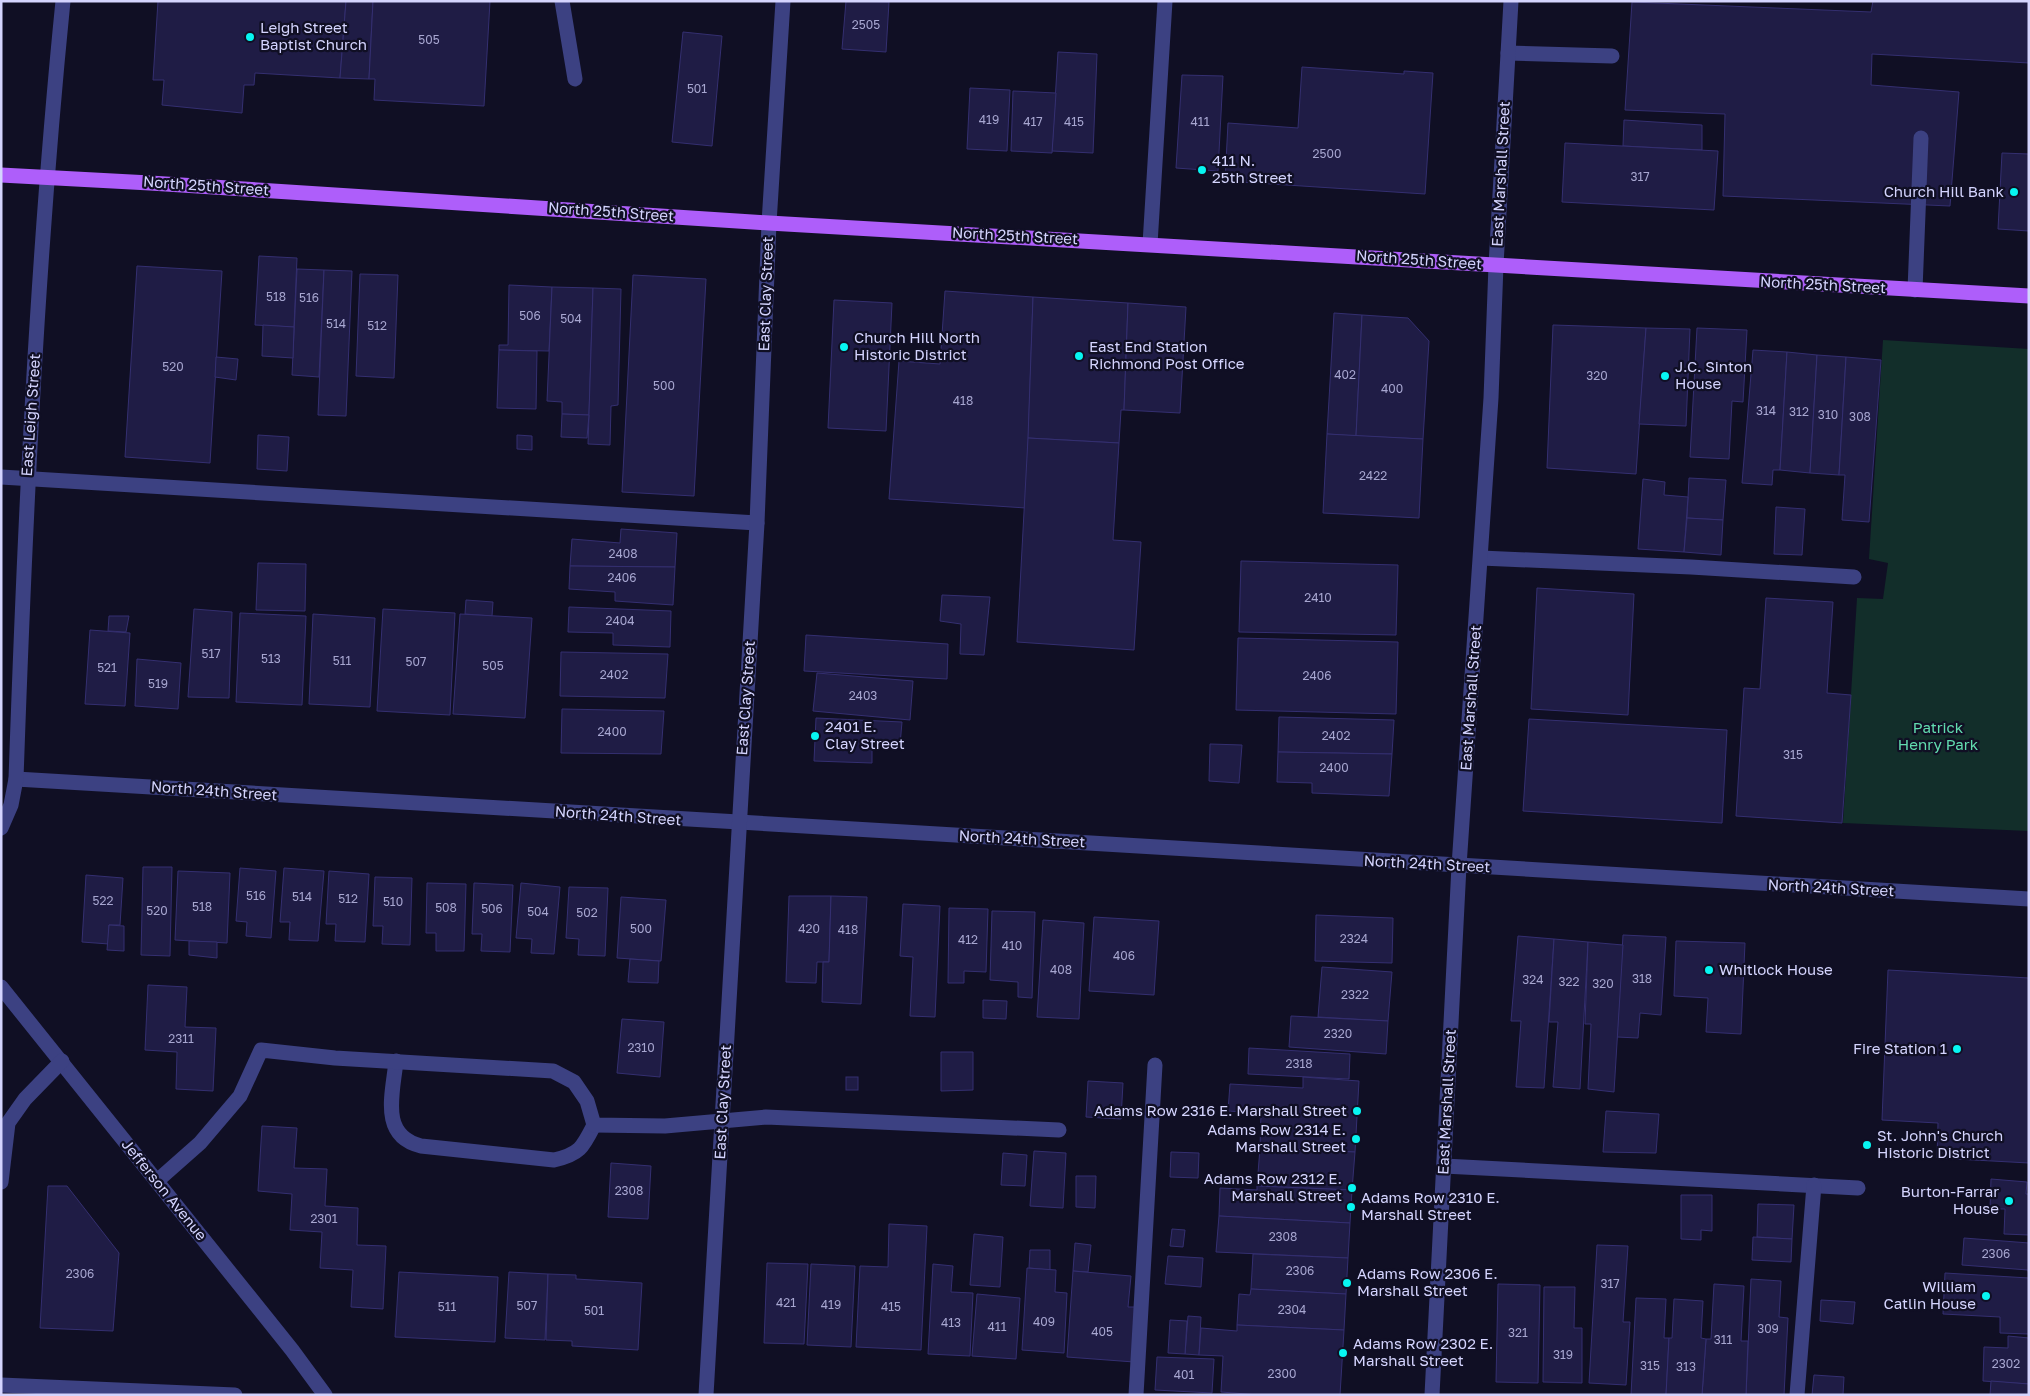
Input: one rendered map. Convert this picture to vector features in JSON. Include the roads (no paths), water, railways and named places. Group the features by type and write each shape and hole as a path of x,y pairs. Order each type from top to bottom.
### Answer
{"main road":[{"name":"North 25th Street","path":"1,175 769,223 2029,296"}],"street":[{"name":"East Leigh Street","path":"1,828 11,805 16,779 27,479 47,178 62,1"},
{"path":"562,1 575,79"},
{"name":"East Clay Street","path":"706,1395 757,523 769,223 783,1"},
{"path":"1150,244 1165,1"},
{"name":"East Marshall Street","path":"1432,1395 1459,866 1491,398 1496,265 1511,1"},
{"path":"1508,53 1612,56"},
{"path":"1916,290 1921,138"},
{"path":"1,477 757,523"},
{"path":"1481,558 1691,567 1854,577"},
{"name":"North 24th Street","path":"16,779 2029,899"},
{"name":"Jefferson Avenue","path":"1,987 292,1350 325,1395"},
{"path":"157,1181 200,1143 240,1096 261,1050 335,1058 396,1061 553,1071 574,1082 587,1101 594,1125 583,1147 572,1156 554,1160 408,1143 396,1132 391,1117 396,1061"},
{"path":"1,1182 4,1121 62,1061"},
{"path":"1136,1395 1155,1065"},
{"path":"594,1125 665,1126 766,1117 1059,1130"},
{"path":"1444,1166 1858,1188"},
{"path":"1797,1395 1814,1185"},
{"path":"1,1384 235,1395"}],"place":[{"name":"Leigh Street Baptist Church","path":"250,37"},
{"name":"411 N. 25th Street","path":"1202,170"},
{"name":"Church Hill Bank","path":"2014,192"},
{"name":"Church Hill North Historic District","path":"844,347"},
{"name":"East End Station Richmond Post Office","path":"1079,356"},
{"name":"J.C. Sinton House","path":"1665,376"},
{"name":"2401 E. Clay Street","path":"815,736"},
{"name":"Whitlock House","path":"1709,970"},
{"name":"Fire Station 1","path":"1957,1049"},
{"name":"Adams Row 2316 E. Marshall Street","path":"1357,1111"},
{"name":"Adams Row 2314 E. Marshall Street","path":"1356,1139"},
{"name":"St. John's Church Historic District","path":"1867,1145"},
{"name":"Adams Row 2312 E. Marshall Street","path":"1352,1188"},
{"name":"Burton-Farrar House","path":"2009,1201"},
{"name":"Adams Row 2310 E. Marshall Street","path":"1351,1207"},
{"name":"Adams Row 2306 E. Marshall Street","path":"1347,1283"},
{"name":"William Catlin House","path":"1986,1296"},
{"name":"Adams Row 2302 E. Marshall Street","path":"1343,1353"}],"park label":[{"name":"Patrick Henry Park","path":"1938,736"}]}
